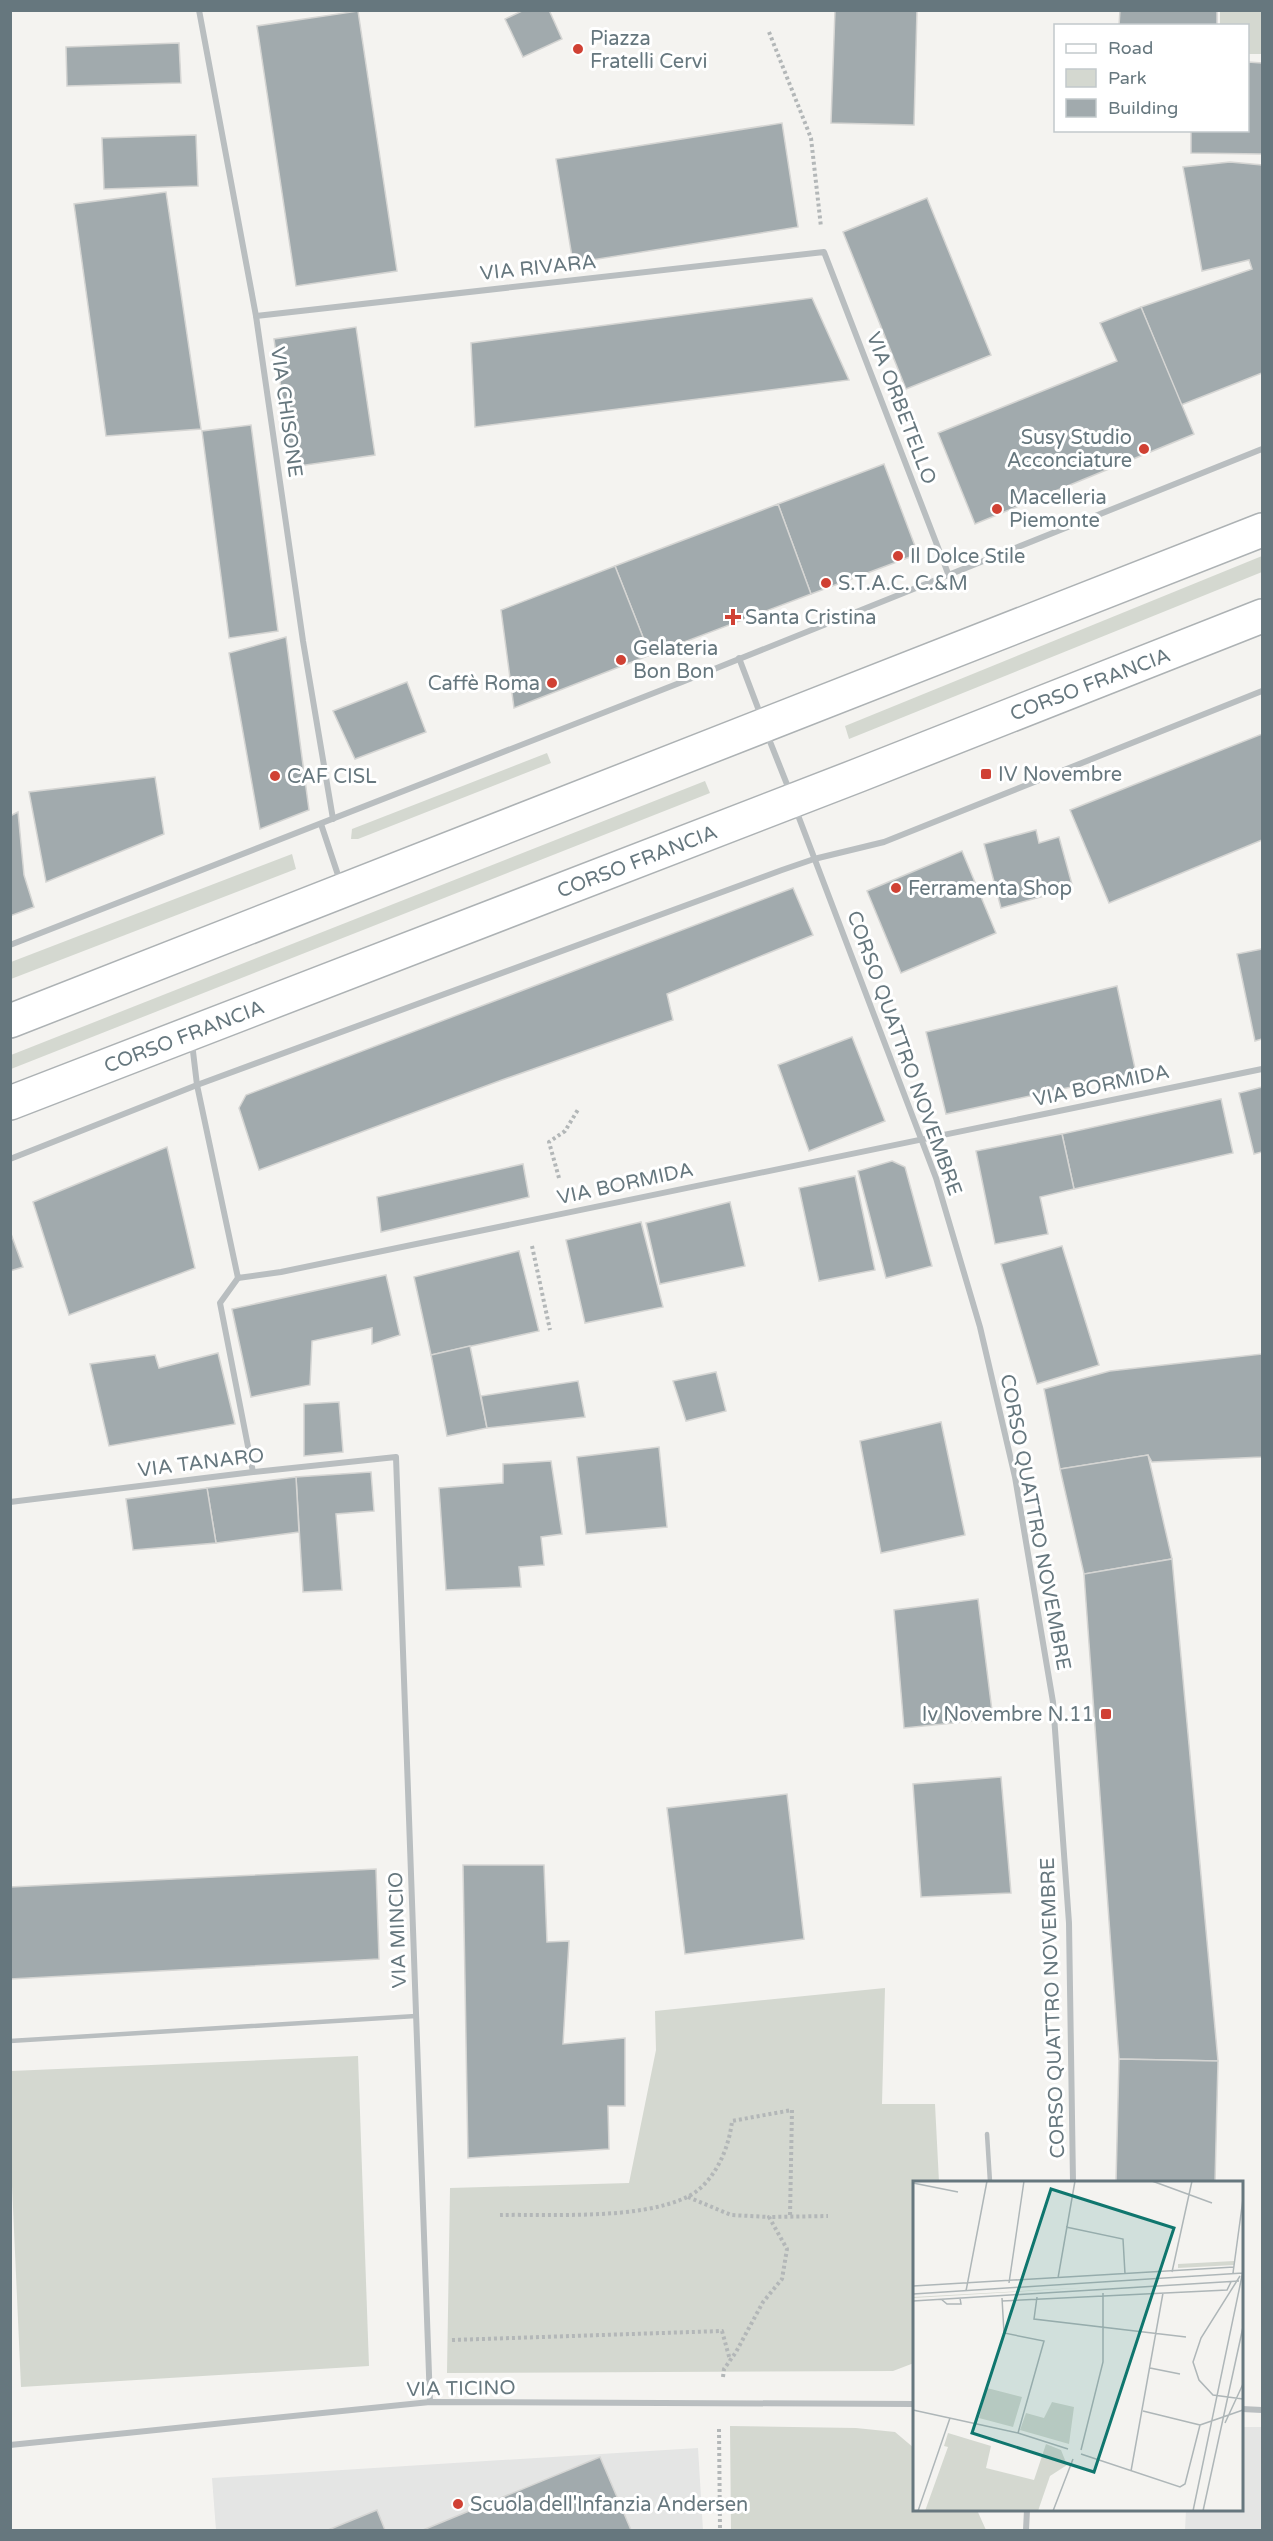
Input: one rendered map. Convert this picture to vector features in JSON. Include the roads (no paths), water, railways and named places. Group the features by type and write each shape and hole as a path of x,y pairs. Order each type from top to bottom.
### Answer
{"main road":[{"path":"10,1021 1263,530"},
{"name":"CORSO FRANCIA","path":"10,1104 793,801 1263,616"}],"street":[{"name":"VIA CHISONE","path":"199,10 256,316 303,641 333,819"},
{"name":"VIA RIVARA","path":"256,316 824,252"},
{"name":"VIA ORBETELLO","path":"824,252 949,576"},
{"path":"10,945 949,576 1263,449"},
{"name":"CORSO QUATTRO NOVEMBRE","path":"739,658 936,1178 980,1327 1015,1477 1053,1702 1069,1923 1073,2181"},
{"path":"10,1159 197,1085 814,859 884,842 1263,691"},
{"path":"321,824 343,890"},
{"path":"191,1034 197,1085 238,1278 220,1303 254,1472"},
{"name":"VIA BORMIDA","path":"238,1278 281,1272 1263,1069"},
{"name":"VIA TANARO","path":"10,1502 396,1457"},
{"name":"VIA MINCIO","path":"396,1457 430,2402"},
{"name":"VIA TICINO","path":"10,2445 430,2402 913,2404"},
{"path":"1243,2409 1263,2410"},
{"path":"1026,2530 1027,2511"}],"lane":[{"path":"10,2041 237,2029 416,2016"},
{"path":"987,2134 990,2181"}],"place":[{"name":"Piazza Fratelli Cervi","path":"578,49"},
{"name":"Susy Studio Acconciature","path":"1144,449"},
{"name":"Macelleria Piemonte","path":"997,509"},
{"name":"Il Dolce Stile","path":"898,556"},
{"name":"S.T.A.C. C.&M","path":"826,583"},
{"name":"Santa Cristina","path":"733,617"},
{"name":"Gelateria Bon Bon","path":"621,660"},
{"name":"Caffè Roma","path":"552,683"},
{"name":"IV Novembre","path":"986,774"},
{"name":"CAF CISL","path":"275,776"},
{"name":"Ferramenta Shop","path":"896,888"},
{"name":"Iv Novembre N.11","path":"1106,1714"},
{"name":"Scuola dell'Infanzia Andersen","path":"458,2504"}]}
